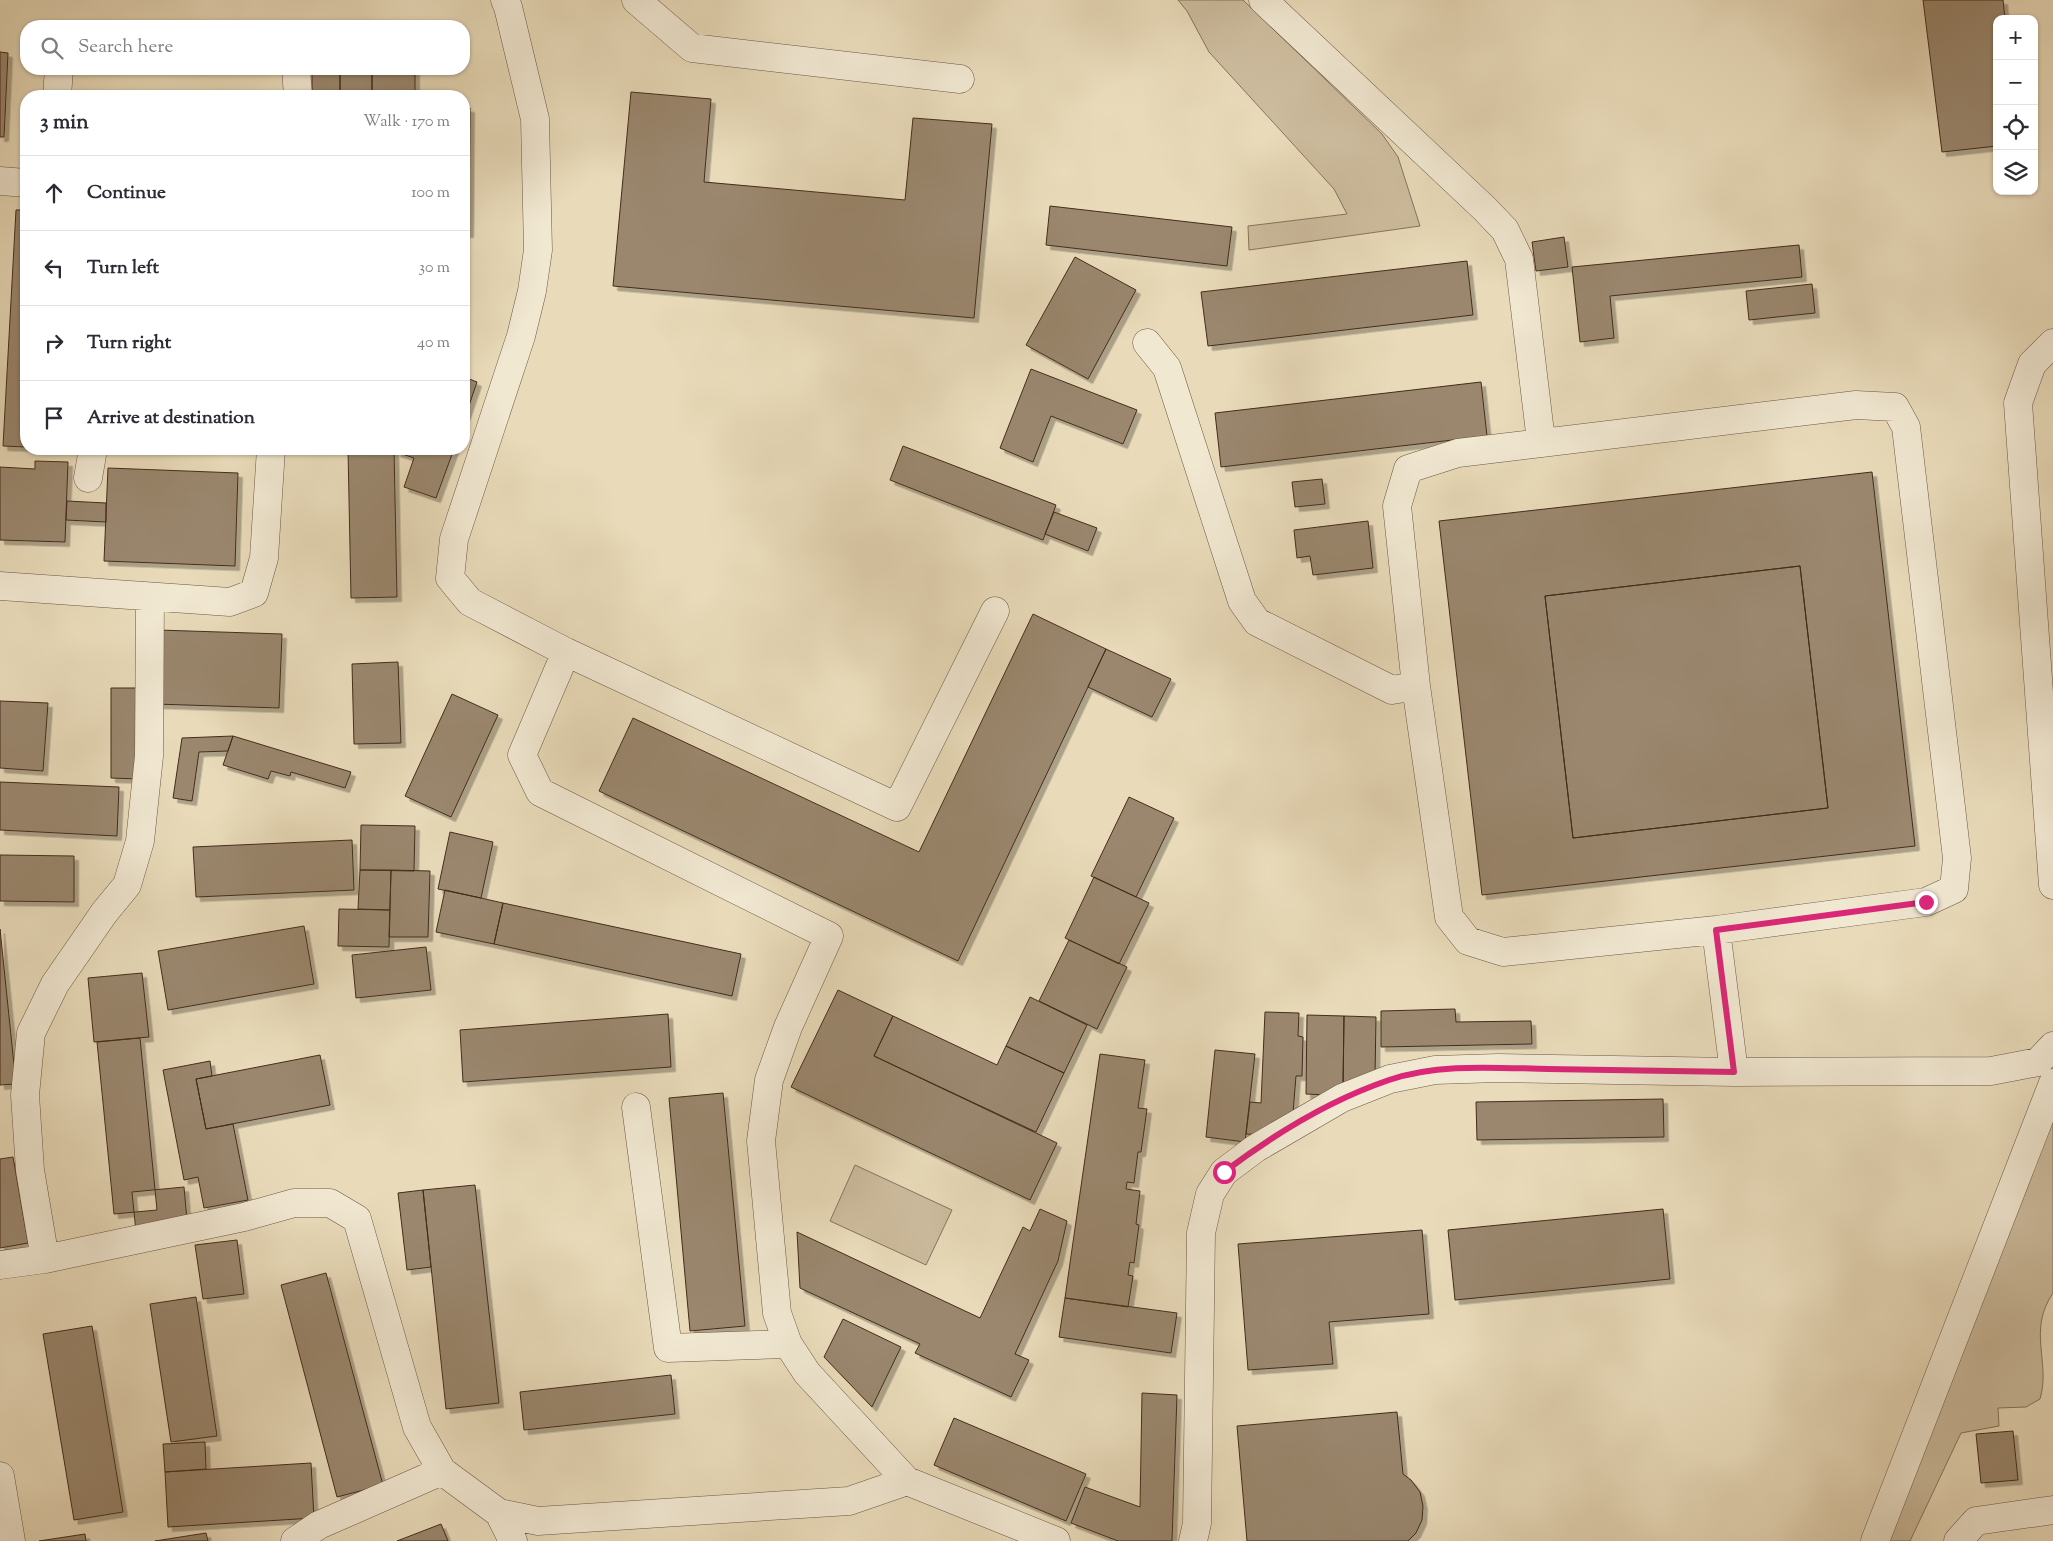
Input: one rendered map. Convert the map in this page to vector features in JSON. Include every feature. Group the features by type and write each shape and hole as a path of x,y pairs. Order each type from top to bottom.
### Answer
{"street":[{"path":"505,0 535,120 538,250 532,291 520,336 454,539 450,578 470,602 566,652 897,807 995,611"},
{"path":"636,0 692,48 960,79"},
{"path":"1263,0 1505,230 1519,259 1541,441"},
{"path":"58,90 59,75"},
{"path":"296,75 298,90"},
{"path":"0,181 20,183"},
{"path":"2053,342 2032,364 2018,403 2053,885"},
{"path":"1147,343 1167,368 1242,601 1257,622 1392,690 1416,686"},
{"path":"1856,405 1895,407 1906,427 1957,858 1954,889 1926,902 1716,930 1503,952 1468,941 1449,917 1416,686 1397,506 1408,469 1458,453 1541,441 1856,405"},
{"path":"88,478 92,455"},
{"path":"0,586 150,598 230,602 254,593 264,558 271,455"},
{"path":"45,1259 30,1170 25,1095 31,1033 55,984 104,913 127,885 140,841 149,756 150,598"},
{"path":"566,652 522,755 540,792 829,936 788,1027 769,1080 761,1141 778,1313 788,1344 807,1373 907,1481 1056,1541"},
{"path":"1716,930 1734,1072"},
{"path":"1193,1541 1197,1523 1201,1234 1210,1194 1224,1172 1256,1148 1342,1098 1390,1080 1435,1070 1498,1068 1734,1072 1991,1071 2038,1062 2053,1046"},
{"path":"1875,1541 2053,1084"},
{"path":"636,1107 668,1348 788,1344"},
{"path":"0,1264 45,1259 244,1218 294,1202 330,1202 357,1219 417,1427 442,1471 499,1513 538,1521 849,1501 907,1481"},
{"path":"295,1541 319,1525 442,1471"},
{"path":"0,1476 11,1541"},
{"path":"1958,1541 1976,1521 2053,1510"},
{"path":"499,1513 513,1541"}],"shaded area":[{"path":"1178,0 1243,0 1382,134 1398,157 1420,226 1249,250 1248,226 1347,214 1334,189 1209,52 1187,11"},
{"path":"2053,1111 2053,1293 2045,1307 2040,1333 2043,1385 2040,1399 2026,1407 1998,1408 1999,1426 1961,1433 1910,1541 1877,1541"},
{"path":"855,1165 952,1210 926,1265 830,1221"}],"building":[{"path":"1923,0 2003,0 2005,15 1993,15 1993,146 1942,152"},
{"path":"0,52 8,53 4,137 0,137"},
{"path":"312,75 340,75 340,90 312,90"},
{"path":"340,75 372,75 372,90 340,90"},
{"path":"372,75 415,75 415,90 372,90"},
{"path":"631,92 711,99 704,182 905,200 913,118 992,124 974,318 613,286"},
{"path":"1050,206 1232,227 1227,266 1046,245"},
{"path":"16,210 20,210 20,447 3,446"},
{"path":"1564,237 1568,267 1536,271 1532,242"},
{"path":"1799,245 1802,277 1610,296 1614,338 1580,342 1572,267"},
{"path":"1075,257 1136,290 1088,379 1026,345"},
{"path":"1467,261 1473,315 1208,346 1201,292"},
{"path":"1812,284 1815,313 1749,320 1746,291"},
{"path":"1031,369 1137,410 1123,444 1051,416 1033,462 1000,448"},
{"path":"470,379 477,382 470,402"},
{"path":"1481,382 1487,436 1221,467 1215,413"},
{"path":"903,446 1056,505 1043,540 890,480"},
{"path":"348,455 394,455 397,597 351,598"},
{"path":"405,455 452,455 436,498 404,487 414,458"},
{"path":"35,461 68,462 65,542 0,540 0,467 35,469"},
{"path":"108,468 238,473 235,566 104,561"},
{"path":"1872,472 1915,846 1482,895 1439,521","holes":["1800,566 1828,808 1573,838 1545,596"]},
{"path":"1322,479 1325,504 1295,507 1292,482"},
{"path":"67,501 106,503 106,522 66,520"},
{"path":"1054,512 1097,528 1088,551 1045,534"},
{"path":"1368,521 1373,568 1313,575 1310,556 1297,558 1294,530"},
{"path":"1800,566 1828,808 1573,838 1545,596"},
{"path":"1033,614 1106,649 958,961 599,791 633,718 919,852"},
{"path":"158,630 282,634 279,708 155,704"},
{"path":"1106,649 1171,679 1152,717 1088,687"},
{"path":"398,662 401,743 354,744 352,664"},
{"path":"111,688 139,688 139,779 111,778"},
{"path":"452,694 498,715 451,817 405,796"},
{"path":"0,701 48,703 43,771 0,768"},
{"path":"233,736 228,751 199,752 192,801 173,798 182,738"},
{"path":"233,736 351,772 345,788 291,772 290,776 271,771 268,779 223,765"},
{"path":"0,782 119,787 117,836 0,830"},
{"path":"1129,797 1174,818 1136,897 1091,876"},
{"path":"361,825 415,826 414,871 360,870"},
{"path":"450,832 493,842 481,898 438,889"},
{"path":"352,840 354,890 196,897 193,847"},
{"path":"0,855 74,856 74,902 0,901"},
{"path":"360,870 391,870 390,910 358,909"},
{"path":"391,870 430,871 428,937 389,937"},
{"path":"1094,877 1149,903 1119,964 1065,938"},
{"path":"445,890 503,903 494,944 436,932"},
{"path":"503,903 741,954 732,996 494,944"},
{"path":"339,909 390,910 389,947 338,946"},
{"path":"304,926 314,984 168,1010 158,951"},
{"path":"0,929 16,1084 0,1085"},
{"path":"1069,940 1127,967 1097,1029 1039,1001"},
{"path":"426,947 431,990 356,998 352,955"},
{"path":"142,973 149,1037 94,1042 88,978"},
{"path":"838,990 893,1016 874,1056 1057,1143 1030,1200 791,1087"},
{"path":"1030,997 1087,1025 1064,1073 1006,1046"},
{"path":"1455,1009 1456,1022 1531,1021 1532,1044 1381,1047 1381,1011"},
{"path":"1265,1012 1299,1013 1298,1036 1303,1037 1302,1076 1296,1076 1293,1113 1266,1135 1246,1134 1250,1102 1261,1103"},
{"path":"668,1014 671,1067 463,1082 460,1030"},
{"path":"1307,1015 1344,1016 1343,1087 1329,1095 1306,1094"},
{"path":"893,1016 997,1065 1006,1046 1064,1073 1036,1132 874,1056"},
{"path":"1344,1016 1376,1017 1375,1076 1343,1087"},
{"path":"140,1038 157,1210 114,1214 97,1042"},
{"path":"1215,1050 1255,1054 1245,1142 1206,1137"},
{"path":"1100,1054 1145,1060 1138,1108 1147,1109 1141,1152 1138,1152 1134,1183 1127,1182 1126,1189 1140,1191 1136,1224 1139,1225 1134,1263 1130,1262 1128,1275 1133,1276 1128,1307 1065,1298"},
{"path":"320,1055 330,1105 206,1129 196,1079"},
{"path":"210,1061 212,1076 196,1079 206,1129 233,1124 248,1200 204,1208 198,1177 184,1180 163,1070"},
{"path":"723,1093 745,1326 690,1331 669,1098"},
{"path":"1663,1099 1664,1137 1477,1140 1476,1102"},
{"path":"13,1157 28,1243 0,1248 0,1159"},
{"path":"475,1185 499,1403 446,1409 423,1190"},
{"path":"184,1187 187,1220 136,1232 132,1192"},
{"path":"423,1190 431,1267 407,1270 398,1193"},
{"path":"1040,1209 1067,1221 1058,1261 1015,1354 1029,1360 1011,1397 915,1353 920,1344 800,1288 797,1232 980,1318 1023,1227 1030,1231"},
{"path":"1663,1209 1670,1279 1455,1300 1448,1230"},
{"path":"1422,1230 1429,1314 1329,1322 1333,1364 1248,1370 1238,1244"},
{"path":"237,1240 244,1294 203,1299 195,1245"},
{"path":"326,1273 383,1485 337,1497 281,1285"},
{"path":"196,1297 217,1436 171,1442 150,1304"},
{"path":"1065,1298 1177,1313 1171,1353 1059,1337"},
{"path":"843,1319 901,1347 872,1407 824,1357"},
{"path":"92,1326 123,1512 74,1520 43,1334"},
{"path":"671,1375 675,1414 524,1430 520,1392"},
{"path":"1142,1393 1177,1395 1172,1541 1118,1541 1071,1523 1085,1487 1140,1507"},
{"path":"1397,1412 1403,1474 1411,1480 1420,1492 1423,1506 1422,1520 1416,1533 1408,1541 1247,1541 1237,1426"},
{"path":"954,1418 1086,1474 1066,1521 934,1465"},
{"path":"2013,1431 2018,1480 1981,1483 1976,1434"},
{"path":"205,1442 206,1469 165,1472 163,1444"},
{"path":"311,1463 314,1518 168,1527 165,1472"},
{"path":"441,1524 448,1541 397,1541"},
{"path":"206,1533 208,1541 155,1541"},
{"path":"85,1534 86,1541 39,1541"}],"route":[{"path":"1224,1172 1256,1148 1342,1098 1390,1080 1435,1070 1498,1068 1734,1072 1716,930 1926,902"}]}
